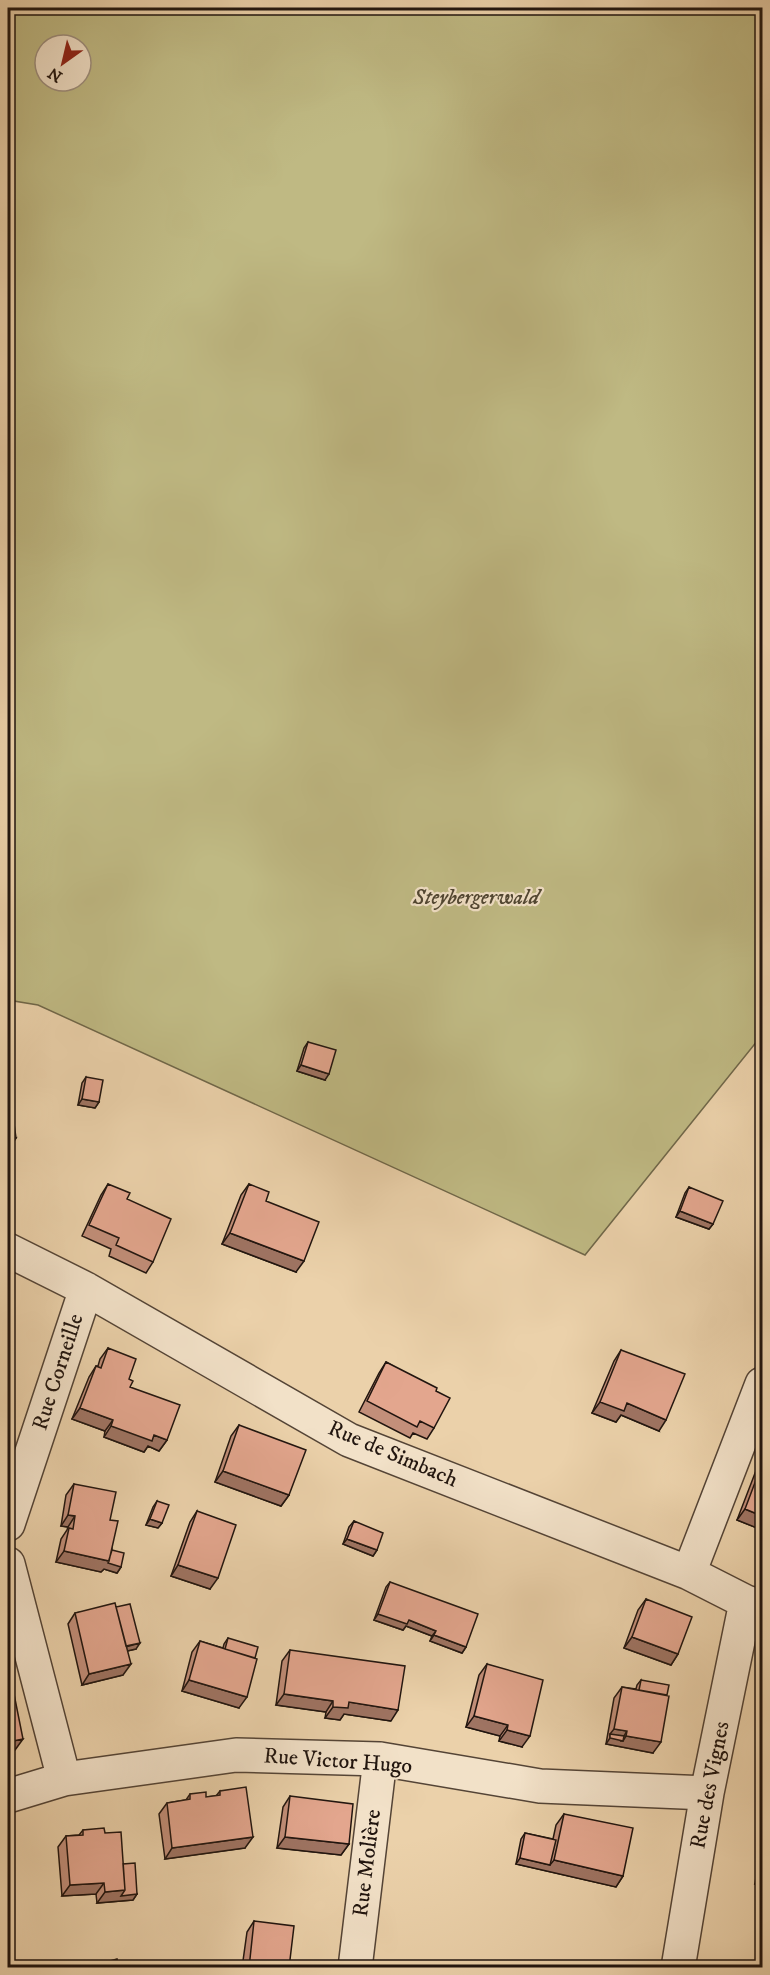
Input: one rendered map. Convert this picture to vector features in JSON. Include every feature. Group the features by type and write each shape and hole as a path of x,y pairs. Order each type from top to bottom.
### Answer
{"street":[{"name":"Rue de Simbach","path":"8,1250 86,1288 349,1440 689,1573 754,1605"},
{"name":"Rue Corneille","path":"8,1524 86,1288"},
{"path":"689,1573 762,1384"},
{"path":"8,1564 64,1779"},
{"name":"Rue des Vignes","path":"678,1968 707,1793 754,1605"},
{"name":"Rue Victor Hugo","path":"8,1796 64,1779 236,1755 380,1759 540,1786 707,1793"},
{"name":"Rue Molière","path":"355,1968 380,1759"}],"green space":[{"name":"Steybergerwald","path":"8,8 762,8 762,1035 585,1255 38,1005 8,1000"}],"building":[{"path":"308,1042 336,1050 329,1074 301,1065"},
{"path":"86,1077 103,1080 99,1102 82,1099"},
{"path":"8,1097 11,1102 16,1138 8,1140"},
{"path":"108,1184 130,1193 127,1199 171,1219 153,1262 116,1245 119,1238 89,1225"},
{"path":"249,1184 269,1192 266,1201 319,1222 304,1261 230,1233"},
{"path":"689,1187 723,1201 713,1224 680,1211"},
{"path":"108,1348 136,1359 129,1379 133,1381 130,1387 180,1405 167,1440 154,1435 152,1441 111,1426 113,1420 80,1408 96,1366 101,1368"},
{"path":"621,1350 685,1374 666,1420 627,1403 624,1411 600,1402"},
{"path":"386,1362 437,1388 436,1391 450,1398 434,1428 420,1421 417,1427 367,1401"},
{"path":"239,1425 306,1450 289,1495 223,1471"},
{"path":"762,1464 762,1516 745,1509"},
{"path":"74,1484 116,1492 110,1520 118,1521 109,1561 64,1551 69,1528 73,1529 75,1516 68,1515"},
{"path":"157,1501 169,1505 162,1523 150,1519"},
{"path":"197,1511 236,1525 218,1578 178,1565"},
{"path":"354,1521 383,1533 377,1550 347,1539"},
{"path":"112,1550 124,1553 121,1567 108,1563"},
{"path":"390,1582 478,1614 466,1647 434,1635 436,1631 409,1620 407,1624 378,1614"},
{"path":"646,1599 692,1617 678,1654 632,1637"},
{"path":"115,1603 131,1664 89,1674 75,1613"},
{"path":"130,1604 140,1643 126,1646 116,1607"},
{"path":"228,1638 258,1647 255,1658 225,1649"},
{"path":"200,1641 257,1659 247,1697 189,1680"},
{"path":"290,1650 405,1666 398,1710 349,1702 348,1708 333,1707 333,1701 284,1694"},
{"path":"487,1664 543,1680 530,1736 507,1730 508,1725 474,1716"},
{"path":"641,1680 669,1685 667,1695 639,1690"},
{"path":"622,1687 669,1696 661,1742 626,1736 627,1731 614,1729"},
{"path":"13,1689 23,1739 8,1742 8,1691"},
{"path":"610,1734 624,1736 623,1741 610,1738"},
{"path":"246,1787 253,1837 172,1848 167,1803 190,1799 190,1794 206,1792 206,1797 220,1795 220,1791"},
{"path":"290,1796 353,1804 349,1844 285,1837"},
{"path":"564,1814 633,1828 623,1876 554,1860"},
{"path":"104,1828 105,1833 121,1832 125,1890 105,1892 104,1883 70,1885 66,1836 83,1835 83,1830"},
{"path":"525,1833 556,1840 550,1865 520,1858"},
{"path":"135,1863 137,1894 121,1896 125,1890 123,1864"},
{"path":"762,1863 762,1879 759,1878"},
{"path":"254,1921 294,1926 289,1968 249,1968"},
{"path":"117,1959 119,1968 87,1968"}]}
